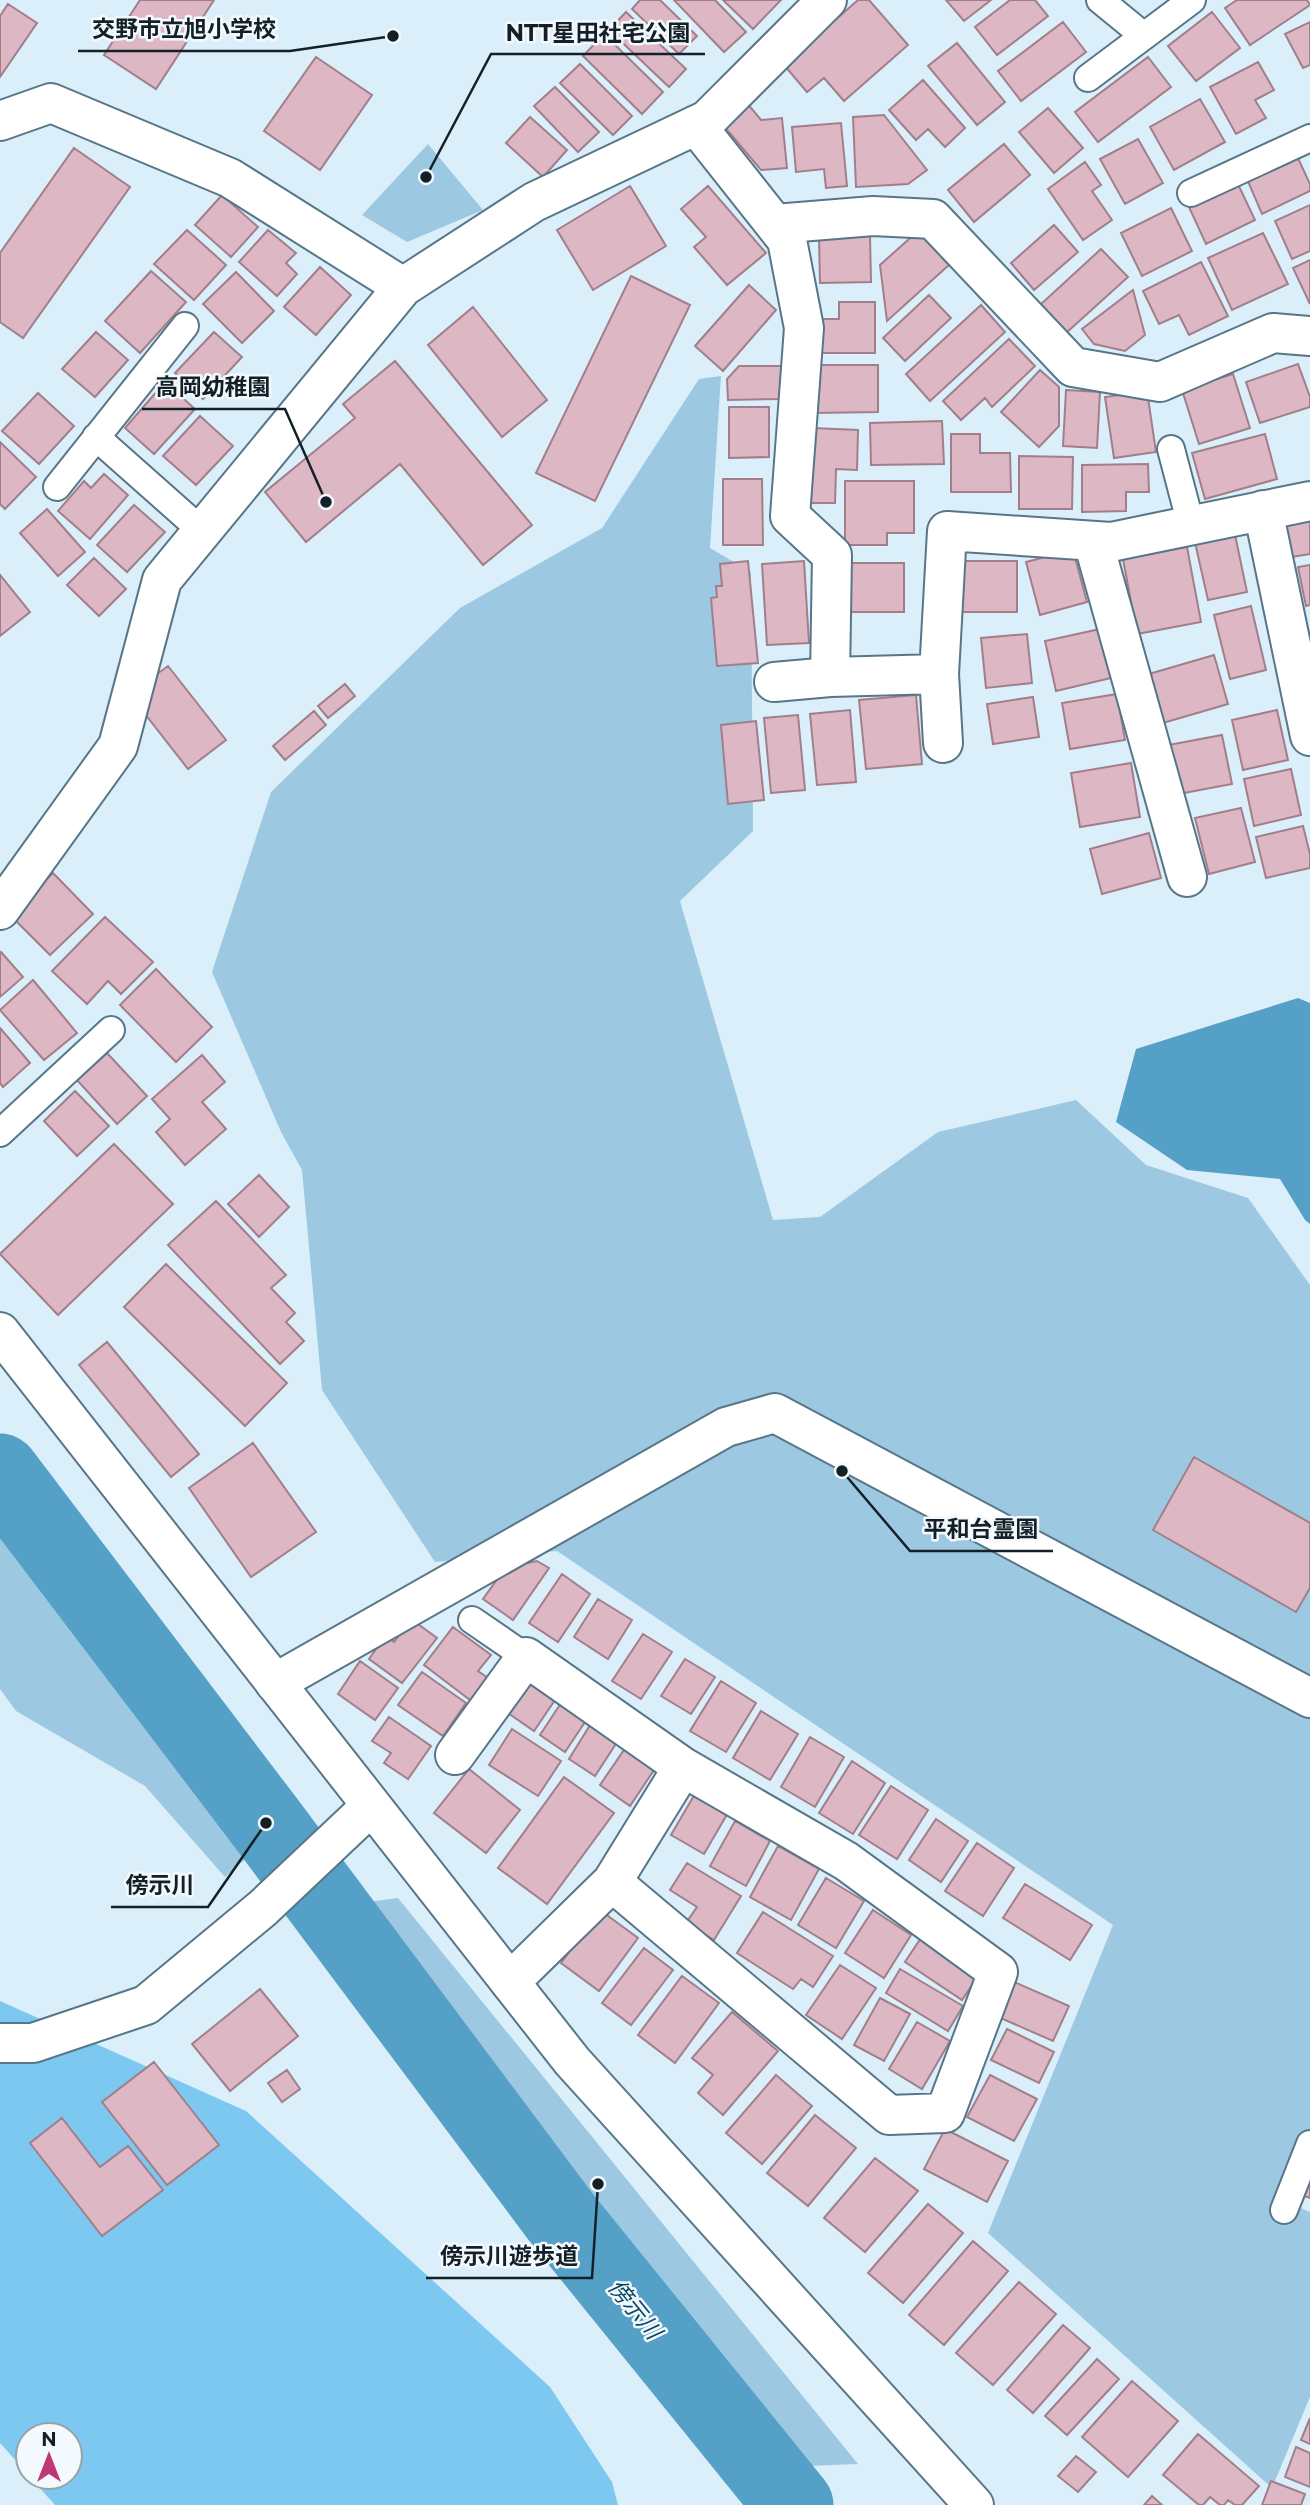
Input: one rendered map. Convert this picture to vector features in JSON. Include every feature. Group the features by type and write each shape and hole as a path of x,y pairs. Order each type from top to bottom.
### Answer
{"street":[{"path":"0,910 118,746 162,580 403,287 534,202 707,120 827,0"},
{"path":"0,121 51,103 64,108 230,178 403,287"},
{"path":"696,125 787,240 804,328 790,516 832,555 830,677"},
{"path":"775,224 873,216 933,219 1073,367 1160,382 1273,333 1310,336"},
{"path":"943,743 939,674 947,531 1111,542 1310,501"},
{"path":"1263,510 1310,736"},
{"path":"1093,541 1187,877"},
{"path":"774,682 830,677 939,674"},
{"path":"0,1332 572,2062 974,2505"},
{"path":"275,1683 726,1427 775,1413 1310,1698"},
{"path":"455,1755 526,1657 683,1767 846,1861 998,1972 945,2113 889,2115 612,1882"},
{"path":"510,1982 612,1882 683,1767"},
{"path":"0,2043 33,2043 146,2005 278,1894 371,1806"}],"lane":[{"path":"1100,0 1144,36"},
{"path":"1088,78 1192,0"},
{"path":"1191,193 1310,138"},
{"path":"57,487 185,326"},
{"path":"96,437 202,531"},
{"path":"1171,449 1191,525"},
{"path":"0,1133 111,1030"},
{"path":"472,1620 526,1657"},
{"path":"1284,2210 1310,2144"}],"shaded area":[{"path":"428,144 483,210 407,242 362,215"},
{"path":"721,376 710,548 751,572 753,831 680,901 773,1220 820,1217 938,1132 1076,1100 1146,1165 1248,1198 1310,1285 1310,2185 1301,2208 1310,2212 1310,2397 1272,2488 988,2233 1113,1925 557,1551 435,1562 322,1390 302,1170 281,1132 212,972 271,792 460,608 602,528 699,379"},
{"path":"1298,998 1310,1003 1310,1224 1280,1179 1187,1170 1116,1122 1136,1049"},
{"path":"0,1501 266,1841 225,1877 145,1786 16,1711 0,1689"},
{"path":"398,1898 858,2464 780,2467 352,1904"},
{"path":"0,2001 246,2111 550,2387 612,2482 618,2505 55,2505 42,2491 84,2491 84,2421 14,2421 14,2458 0,2443"}],"building":[{"path":"140,0 214,0 156,89 104,55"},
{"path":"640,0 660,0 697,36 679,54 632,9"},
{"path":"674,0 715,0 746,32 724,52"},
{"path":"723,0 781,0 753,29"},
{"path":"858,0 869,0 908,45 844,101 824,78 807,92 784,65"},
{"path":"946,0 991,0 964,21"},
{"path":"1010,0 1035,0 1048,16 997,55 975,27"},
{"path":"1237,0 1307,0 1310,5 1250,45 1225,8"},
{"path":"8,4 37,23 0,77 0,16"},
{"path":"626,12 686,69 669,87 609,30"},
{"path":"1212,12 1240,48 1196,81 1168,46"},
{"path":"1063,22 1086,52 1021,101 998,71"},
{"path":"1310,22 1310,65 1303,68 1285,34"},
{"path":"604,34 663,92 642,114 583,56"},
{"path":"957,43 1005,102 977,125 928,66"},
{"path":"316,57 372,95 320,170 264,131"},
{"path":"1148,57 1171,87 1098,142 1075,112"},
{"path":"1258,62 1274,90 1255,100 1266,118 1236,134 1210,87"},
{"path":"580,64 632,116 613,135 560,83"},
{"path":"923,80 965,128 945,147 928,129 916,140 889,110"},
{"path":"555,87 599,132 578,152 534,106"},
{"path":"742,97 761,120 782,118 787,168 761,170 717,118"},
{"path":"1200,99 1225,142 1174,170 1150,127"},
{"path":"1048,108 1083,148 1054,173 1019,132"},
{"path":"884,115 927,170 908,184 856,187 853,117"},
{"path":"530,117 567,150 543,177 506,143"},
{"path":"841,123 847,186 826,188 824,169 796,172 792,127"},
{"path":"1138,139 1163,183 1125,204 1100,159"},
{"path":"1004,144 1030,175 974,222 948,190"},
{"path":"74,148 130,187 23,338 0,322 0,253"},
{"path":"1297,156 1310,184 1310,191 1262,214 1247,179"},
{"path":"1085,162 1101,185 1092,191 1112,220 1083,240 1048,189"},
{"path":"1237,182 1255,220 1206,244 1188,205"},
{"path":"630,186 666,246 593,290 557,230"},
{"path":"708,186 766,253 727,285 694,247 706,237 681,209"},
{"path":"222,195 258,227 231,257 195,225"},
{"path":"1310,205 1310,251 1292,259 1275,221"},
{"path":"1171,208 1192,251 1142,276 1121,233"},
{"path":"1054,225 1078,252 1034,290 1011,263"},
{"path":"187,230 226,265 194,300 154,264"},
{"path":"268,230 296,253 286,263 297,274 277,296 239,262"},
{"path":"918,231 949,265 887,321 880,265"},
{"path":"1263,233 1288,284 1232,310 1208,258"},
{"path":"819,236 870,236 871,282 820,283"},
{"path":"1101,249 1128,277 1066,333 1040,305"},
{"path":"1310,260 1310,304 1293,268"},
{"path":"1201,262 1228,316 1189,335 1179,315 1159,324 1143,291"},
{"path":"320,267 351,295 316,335 284,307"},
{"path":"151,271 186,302 140,353 105,321"},
{"path":"236,272 274,311 242,343 203,304"},
{"path":"631,276 690,305 595,501 536,473"},
{"path":"749,285 776,310 723,371 695,346"},
{"path":"1133,290 1145,335 1125,351 1094,344 1082,329"},
{"path":"929,295 951,318 905,361 883,338"},
{"path":"839,302 875,302 875,353 821,353 821,319 839,319"},
{"path":"981,305 1005,332 930,401 906,374"},
{"path":"473,307 547,400 502,437 428,345"},
{"path":"96,332 128,360 95,397 62,369"},
{"path":"214,332 242,357 203,399 175,373"},
{"path":"1009,339 1035,366 992,407 985,398 961,420 943,401"},
{"path":"395,361 532,525 483,565 400,464 306,542 265,492 355,418 343,404"},
{"path":"1298,364 1310,397 1310,407 1260,423 1246,382"},
{"path":"813,365 878,365 878,412 813,413"},
{"path":"739,366 782,366 782,399 728,400 727,379"},
{"path":"1040,370 1059,387 1059,426 1039,447 1001,412"},
{"path":"1233,374 1250,428 1199,444 1182,390"},
{"path":"165,382 195,409 154,454 125,428"},
{"path":"1066,390 1100,392 1097,448 1063,446"},
{"path":"1147,391 1156,452 1114,458 1105,397"},
{"path":"38,393 74,426 39,464 2,431"},
{"path":"729,407 769,407 769,457 729,458"},
{"path":"200,416 233,446 196,485 163,456"},
{"path":"942,421 944,464 871,465 870,423"},
{"path":"812,428 858,430 857,470 836,469 835,503 809,503"},
{"path":"951,434 980,434 980,453 1010,453 1011,492 951,492"},
{"path":"1265,434 1277,479 1205,499 1192,453"},
{"path":"0,442 36,477 5,509 0,504"},
{"path":"1019,456 1073,457 1072,509 1019,509"},
{"path":"1148,464 1149,492 1126,492 1126,511 1082,512 1082,465"},
{"path":"104,474 128,495 90,539 58,511 84,481 91,488"},
{"path":"723,479 762,479 763,545 723,545"},
{"path":"845,481 914,481 914,533 887,533 887,545 845,545"},
{"path":"134,505 165,532 127,572 97,545"},
{"path":"47,509 85,552 58,576 20,533"},
{"path":"1310,517 1310,554 1285,558 1279,522"},
{"path":"1234,530 1247,592 1208,600 1194,538"},
{"path":"1187,547 1201,622 1137,634 1123,559"},
{"path":"1073,550 1087,602 1040,615 1026,562"},
{"path":"94,558 126,589 99,616 67,585"},
{"path":"748,561 758,663 717,666 711,598 717,597 716,586 722,586 720,564"},
{"path":"804,561 809,643 767,645 762,564"},
{"path":"956,561 1017,561 1017,612 956,612"},
{"path":"849,563 904,563 904,612 849,612"},
{"path":"1310,565 1310,605 1306,606 1298,567"},
{"path":"0,575 30,612 0,636"},
{"path":"1251,606 1266,670 1230,679 1214,615"},
{"path":"1100,629 1111,678 1056,691 1045,641"},
{"path":"1027,634 1032,683 986,688 981,638"},
{"path":"1214,655 1228,704 1163,723 1149,674"},
{"path":"168,666 226,740 188,769 145,714 150,679"},
{"path":"345,684 355,696 328,718 318,706"},
{"path":"1117,694 1125,740 1070,749 1062,703"},
{"path":"916,695 922,764 866,769 859,700"},
{"path":"1033,697 1039,737 993,744 987,704"},
{"path":"850,710 856,782 817,785 810,714"},
{"path":"1277,710 1288,760 1243,770 1232,720"},
{"path":"314,711 326,725 285,760 273,746"},
{"path":"798,715 805,790 771,793 764,718"},
{"path":"756,721 764,800 728,804 721,725"},
{"path":"1222,735 1232,784 1173,795 1163,746"},
{"path":"1131,763 1140,817 1080,827 1071,773"},
{"path":"1291,769 1301,815 1254,826 1244,779"},
{"path":"1241,808 1255,862 1209,874 1195,818"},
{"path":"1303,826 1310,854 1310,868 1266,878 1256,837"},
{"path":"1149,833 1161,878 1102,894 1090,849"},
{"path":"53,873 93,914 50,955 10,915"},
{"path":"105,917 153,962 121,994 108,981 87,1004 52,971"},
{"path":"0,953 23,977 0,997"},
{"path":"156,969 212,1027 176,1062 120,1005"},
{"path":"33,980 77,1033 44,1060 0,1010"},
{"path":"0,1028 30,1063 3,1087 0,1083"},
{"path":"107,1053 147,1096 117,1124 77,1080"},
{"path":"202,1055 225,1082 202,1102 226,1129 185,1165 156,1132 170,1119 152,1099"},
{"path":"75,1091 109,1126 77,1156 44,1121"},
{"path":"114,1144 173,1204 58,1315 0,1254"},
{"path":"259,1175 289,1207 259,1237 228,1204"},
{"path":"216,1201 286,1275 271,1288 295,1313 286,1322 304,1341 280,1364 168,1245"},
{"path":"166,1264 287,1383 245,1426 124,1307"},
{"path":"107,1342 199,1454 171,1477 79,1365"},
{"path":"253,1443 316,1532 251,1577 189,1488"},
{"path":"1194,1457 1310,1523 1310,1588 1296,1612 1153,1530"},
{"path":"537,1561 549,1568 513,1620 483,1599 506,1567"},
{"path":"562,1574 590,1594 558,1642 529,1623"},
{"path":"598,1599 632,1620 608,1659 574,1637"},
{"path":"411,1619 437,1638 402,1683 369,1659 386,1635 394,1642"},
{"path":"453,1627 491,1655 478,1671 491,1680 474,1703 424,1665"},
{"path":"643,1634 672,1652 641,1699 612,1681"},
{"path":"685,1659 715,1677 691,1714 661,1696"},
{"path":"360,1661 398,1688 375,1720 338,1694"},
{"path":"422,1672 466,1703 443,1736 398,1705"},
{"path":"531,1679 557,1697 534,1731 508,1713"},
{"path":"721,1681 756,1703 726,1752 690,1731"},
{"path":"561,1703 587,1719 565,1752 540,1735"},
{"path":"761,1711 798,1734 770,1780 733,1758"},
{"path":"389,1717 431,1746 408,1779 384,1763 391,1753 372,1741"},
{"path":"592,1722 619,1739 595,1776 569,1759"},
{"path":"512,1729 561,1761 538,1796 489,1765"},
{"path":"810,1737 844,1757 815,1807 781,1787"},
{"path":"626,1747 656,1767 630,1806 600,1785"},
{"path":"852,1761 885,1783 853,1834 819,1813"},
{"path":"469,1769 520,1810 486,1853 434,1813"},
{"path":"564,1777 614,1813 547,1904 498,1868"},
{"path":"891,1786 928,1810 897,1859 859,1835"},
{"path":"696,1792 729,1811 704,1854 671,1835"},
{"path":"936,1819 968,1841 941,1882 909,1860"},
{"path":"735,1821 770,1841 746,1886 710,1866"},
{"path":"977,1843 1014,1868 983,1916 945,1891"},
{"path":"778,1846 819,1869 791,1920 750,1897"},
{"path":"687,1863 741,1896 714,1940 686,1923 697,1907 670,1890"},
{"path":"826,1878 864,1901 836,1948 798,1925"},
{"path":"1025,1884 1092,1925 1070,1960 1003,1918"},
{"path":"600,1910 638,1938 599,1991 561,1963"},
{"path":"873,1910 911,1935 884,1978 845,1953"},
{"path":"763,1912 833,1956 813,1987 801,1979 793,1989 737,1953"},
{"path":"923,1935 980,1973 962,2000 905,1962"},
{"path":"644,1948 673,1970 631,2025 602,2003"},
{"path":"840,1965 876,1988 842,2039 806,2015"},
{"path":"900,1969 963,2006 948,2031 886,1993"},
{"path":"682,1976 719,2003 675,2063 638,2035"},
{"path":"1012,1981 1069,2006 1053,2041 996,2016"},
{"path":"260,1989 298,2036 230,2091 192,2044"},
{"path":"880,1998 910,2014 884,2061 854,2045"},
{"path":"732,2012 778,2051 723,2115 698,2093 713,2075 692,2058"},
{"path":"917,2022 950,2041 922,2089 889,2069"},
{"path":"1007,2029 1054,2052 1039,2083 991,2060"},
{"path":"154,2062 219,2145 167,2185 102,2102"},
{"path":"287,2070 300,2089 282,2102 268,2083"},
{"path":"776,2075 812,2106 762,2164 726,2133"},
{"path":"990,2075 1037,2099 1014,2141 967,2117"},
{"path":"815,2115 856,2148 808,2206 767,2173"},
{"path":"62,2118 100,2167 128,2146 163,2190 102,2236 30,2143"},
{"path":"945,2129 1008,2161 987,2202 924,2169"},
{"path":"875,2158 918,2191 865,2252 824,2218"},
{"path":"1310,2162 1310,2198 1298,2194"},
{"path":"928,2204 963,2233 903,2303 868,2273"},
{"path":"973,2241 1008,2271 944,2345 909,2315"},
{"path":"1019,2282 1056,2314 993,2385 956,2353"},
{"path":"1063,2325 1090,2348 1033,2413 1007,2390"},
{"path":"1097,2359 1119,2379 1067,2435 1045,2416"},
{"path":"1132,2381 1178,2421 1128,2477 1082,2437"},
{"path":"1310,2418 1310,2444 1301,2440"},
{"path":"1198,2434 1259,2486 1242,2505 1235,2505 1228,2500 1224,2505 1220,2505 1210,2497 1203,2505 1199,2505 1163,2475"},
{"path":"1296,2447 1310,2453 1310,2487 1285,2477"},
{"path":"1076,2456 1096,2472 1078,2492 1058,2476"},
{"path":"1271,2481 1305,2494 1301,2505 1262,2505"},
{"path":"1152,2496 1162,2505 1144,2505"}],"waterway":[{"name":"傍示川","path":"0,1473 560,2216 794,2505"}],"place":[{"name":"交野市立旭小学校","path":"393,36"},
{"name":"NTT星田社宅公園","path":"426,177"},
{"name":"高岡幼稚園","path":"326,502"},
{"name":"平和台霊園","path":"842,1471"},
{"name":"傍示川","path":"266,1823"},
{"name":"傍示川遊歩道","path":"598,2184"}]}
